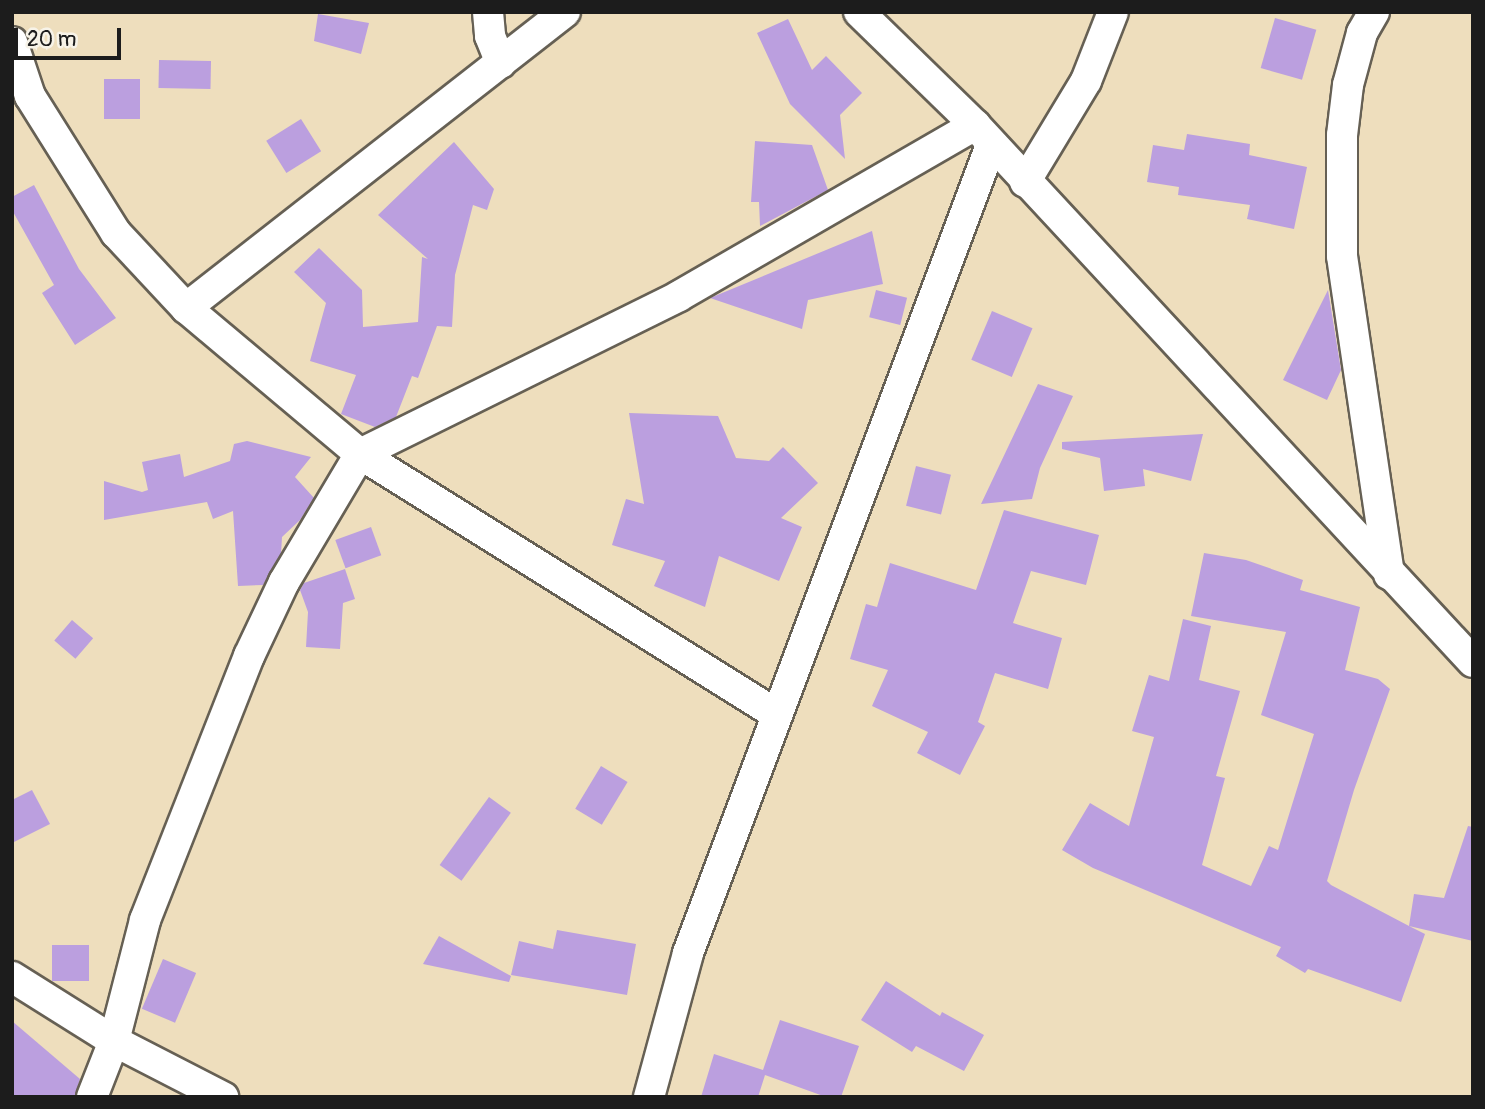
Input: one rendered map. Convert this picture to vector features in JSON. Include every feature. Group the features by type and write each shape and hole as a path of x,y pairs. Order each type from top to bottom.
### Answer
{"street":[{"path":"488,12 490,36 501,63"},
{"path":"186,308 565,12"},
{"path":"859,12 983,135 1389,575 1473,662"},
{"path":"1025,182 1086,81 1113,12"},
{"path":"1374,12 1362,33 1348,85 1342,135 1342,256 1389,575"},
{"path":"12,42 30,96 116,233 186,308 360,454 777,715"},
{"path":"92,1097 114,1041 145,920 249,656 284,582 360,454 679,296 983,135"},
{"path":"649,1097 688,953 777,715 983,135"},
{"path":"12,977 114,1041 223,1097"}],"building":[{"path":"318,14 369,23 361,54 314,41"},
{"path":"1275,18 1316,30 1302,80 1261,68"},
{"path":"788,19 812,70 826,56 862,93 840,115 845,159 790,104 757,33"},
{"path":"159,60 211,61 211,89 159,88"},
{"path":"104,79 140,79 140,119 104,119"},
{"path":"301,119 321,151 286,173 266,141"},
{"path":"1187,134 1250,144 1249,155 1307,167 1294,229 1247,219 1250,205 1178,195 1179,187 1147,182 1153,145 1184,150"},
{"path":"755,141 812,145 828,190 760,226 759,202 751,202"},
{"path":"454,142 494,189 487,210 473,205 455,275 452,327 437,326 418,378 412,376 396,417 375,427 341,414 356,375 310,361 326,303 294,272 319,248 362,290 363,327 418,322 422,257 428,259 378,215"},
{"path":"34,185 79,269 116,318 75,345 42,293 54,285 12,210 12,197"},
{"path":"872,231 883,284 808,300 802,329 710,298"},
{"path":"876,290 907,298 900,325 869,317"},
{"path":"1328,290 1341,370 1327,400 1283,380"},
{"path":"992,311 1033,328 1012,377 971,360"},
{"path":"1038,384 1073,396 1040,468 1032,499 981,504"},
{"path":"629,413 718,416 736,458 769,461 783,447 818,483 781,518 802,527 779,581 719,556 705,607 654,586 665,561 612,545 626,499 644,504"},
{"path":"1203,434 1191,481 1143,469 1145,486 1104,491 1100,458 1062,449 1062,442"},
{"path":"247,441 311,457 295,477 314,498 300,520 282,537 281,554 263,585 238,586 233,511 213,519 207,502 104,520 104,481 142,492 148,490 142,462 180,454 184,477 230,461 234,444"},
{"path":"916,466 951,475 941,514 906,506"},
{"path":"1004,510 1099,535 1086,585 1031,571 1013,623 1062,638 1048,689 995,673 978,722 985,726 960,775 917,753 928,732 872,706 888,670 850,659 866,604 877,607 890,563 976,590"},
{"path":"371,527 381,555 346,568 335,540"},
{"path":"1204,553 1246,560 1303,580 1300,590 1360,607 1345,670 1378,679 1390,689 1354,790 1327,881 1425,934 1401,1002 1308,969 1305,973 1276,956 1281,947 1093,868 1062,850 1090,803 1129,826 1154,737 1132,731 1149,675 1169,681 1183,619 1211,626 1199,680 1240,691 1216,776 1225,778 1202,865 1251,886 1269,846 1278,850 1314,734 1261,715 1286,632 1191,616"},
{"path":"345,569 355,599 343,603 340,649 306,647 308,612 300,590 304,583"},
{"path":"72,620 93,638 75,659 54,640"},
{"path":"601,766 628,782 602,825 575,809"},
{"path":"32,790 50,824 12,843 12,800"},
{"path":"489,797 511,813 461,881 440,865"},
{"path":"1468,826 1473,827 1473,941 1409,926 1414,894 1444,898"},
{"path":"557,930 636,944 627,995 511,975 519,941 553,949"},
{"path":"439,936 511,976 509,982 423,964"},
{"path":"52,945 89,945 89,981 52,981"},
{"path":"163,959 196,973 175,1023 142,1009"},
{"path":"886,981 940,1016 942,1012 984,1035 964,1071 916,1046 912,1052 861,1020"},
{"path":"780,1020 859,1046 841,1097 826,1097 765,1075 758,1097 701,1097 714,1054 763,1070"},
{"path":"12,1021 80,1079 75,1097 12,1097"}]}
